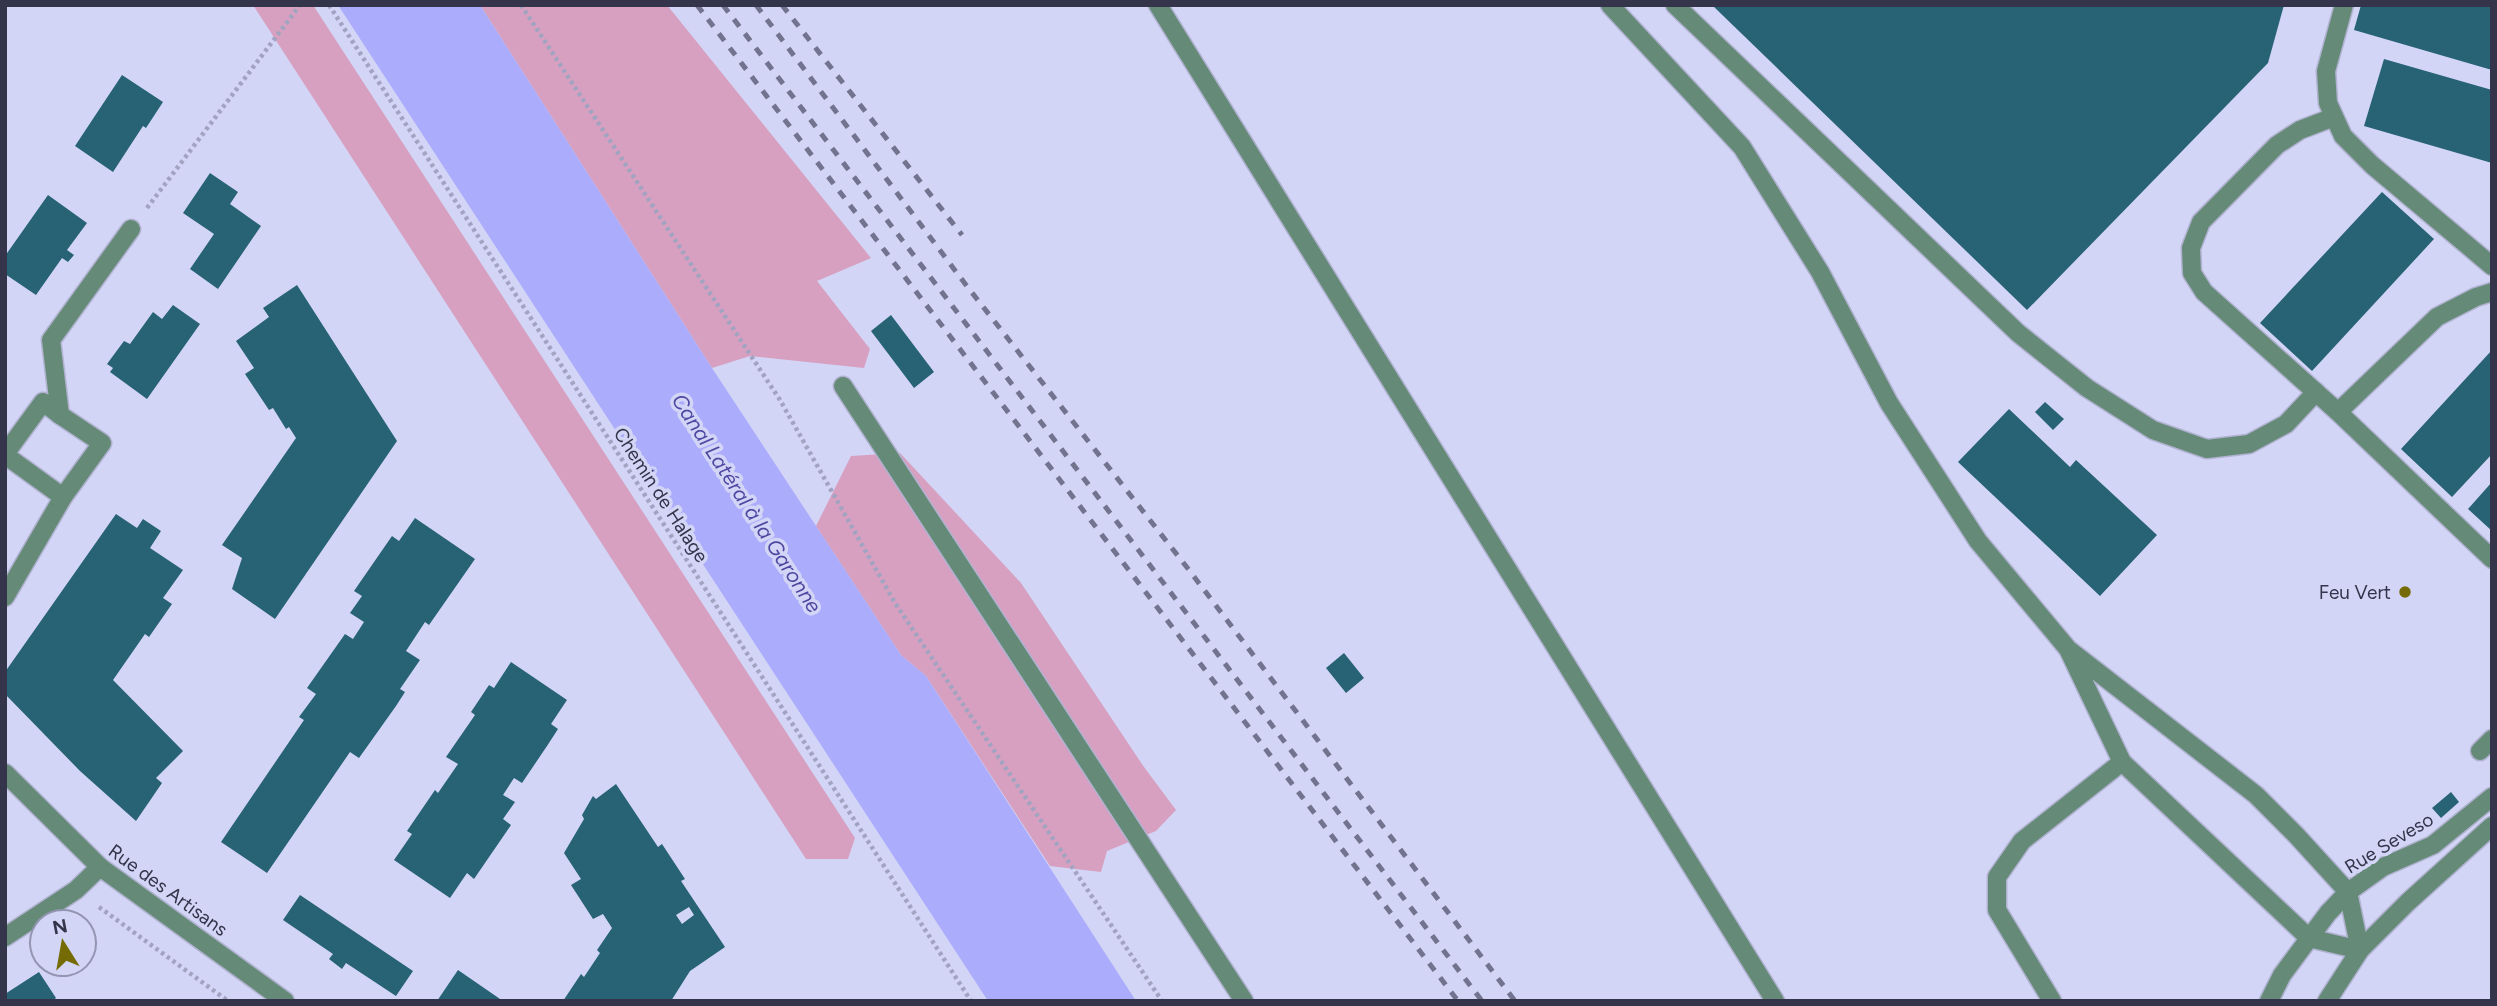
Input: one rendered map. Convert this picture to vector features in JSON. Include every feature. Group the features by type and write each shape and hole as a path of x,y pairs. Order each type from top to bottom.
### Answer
{"street":[{"path":"1158,5 1775,1001"},
{"path":"1611,5 1742,147 1820,272 1889,403 1978,541 2067,649 2256,795 2296,835 2348,892 2360,950"},
{"path":"1675,5 2018,332 2087,388 2153,430 2207,449 2249,444 2286,424 2316,392"},
{"path":"2344,5 2326,71 2328,103 2343,136 2372,165 2492,266"},
{"path":"2334,117 2300,130 2277,145 2201,222 2191,248 2192,273 2204,292 2339,412 2492,559"},
{"path":"60,415 51,340 131,229"},
{"path":"2339,412 2437,317 2492,292"},
{"path":"843,386 1244,1001"},
{"path":"5,597 64,497 102,443 43,402 5,454 64,497"},
{"path":"2067,649 2122,762 2309,938 2360,950"},
{"path":"2052,1001 1997,910 1997,877 2022,841 2122,762"},
{"name":"Rue des Artisans","path":"5,773 100,867 285,1001"},
{"name":"Rue Seveso","path":"2269,1001 2282,975 2348,892 2383,867 2433,845 2492,797"},
{"path":"2327,1001 2360,950 2492,826"},
{"path":"5,937 76,890 100,867"}],"path":[{"path":"131,229 300,5"},
{"name":"Chemin de Halage","path":"329,5 971,1001"},
{"path":"520,5 780,400 895,603 1162,1001"}],"shaded area":[{"path":"253,5 313,5 855,838 848,859 806,859"},
{"path":"480,5 667,5 871,258 817,281 870,349 864,368 750,356 712,368"},
{"path":"900,453 1021,583 1144,767 1176,810 1156,831 1107,851 1101,872 1050,866 926,676 901,655 816,526 851,456"}],"water":[{"name":"Canal Latéral à la Garonne","path":"338,5 480,5 712,368 901,655 926,676 1136,1001 988,1001"}],"building":[{"path":"1712,5 2284,5 2268,63 2027,310"},
{"path":"2361,5 2492,5 2492,70 2354,30"},
{"path":"2384,59 2492,90 2492,163 2364,126"},
{"path":"122,75 163,102 146,128 143,126 113,172 75,146"},
{"path":"210,173 238,192 230,204 261,226 218,289 190,269 214,234 183,213"},
{"path":"2382,192 2434,239 2312,371 2260,323"},
{"path":"48,195 87,223 67,250 74,255 68,262 62,258 36,295 5,274 5,256"},
{"path":"297,285 397,441 275,619 232,589 242,558 222,545 296,438 289,427 286,429 273,408 269,410 245,374 254,368 236,341 269,317 263,308"},
{"path":"173,305 200,324 147,399 110,372 113,368 107,364 124,341 130,344 153,312 162,319"},
{"path":"891,315 934,372 914,388 871,331"},
{"path":"2492,350 2492,454 2452,497 2401,449"},
{"path":"2045,402 2064,419 2053,430 2035,412"},
{"path":"2009,409 2070,467 2076,460 2157,535 2100,596 1958,462"},
{"path":"2492,482 2492,531 2468,509"},
{"path":"116,514 137,528 143,519 161,531 150,548 183,570 163,598 172,604 149,637 145,634 113,680 183,751 156,778 162,783 136,821 80,771 5,694 5,672"},
{"path":"415,518 475,559 429,625 425,622 406,651 420,660 400,689 405,692 396,706 359,758 350,752 267,873 221,842 304,720 299,717 316,694 307,688 345,634 353,639 364,622 350,613 362,596 354,591 392,536 399,541"},
{"path":"1344,653 1364,678 1346,693 1326,668"},
{"path":"511,662 567,700 551,724 558,729 547,746 522,783 514,778 503,795 515,802 503,819 511,825 474,879 467,873 450,898 394,860 412,834 407,831 435,790 438,793 458,764 446,757 475,715 471,712 489,685 494,688"},
{"path":"616,784 658,847 662,844 685,879 681,881 725,947 690,971 671,1001 563,1001 581,974 584,977 600,953 597,950 612,928 603,914 593,919 571,885 581,879 564,853 584,819 582,815 593,796 596,799","holes":["689,907 694,915 682,924 676,915"]},
{"path":"2451,792 2459,802 2441,818 2432,808"},
{"path":"300,895 413,971 396,996 346,963 342,969 329,959 333,954 283,920"},
{"path":"458,970 503,1001 437,1001"},
{"path":"30,978 43,978 56,998 52,1001 5,1001 5,994"}],"railway":[{"path":"697,5 1458,1001"},
{"path":"723,5 1482,1001"},
{"path":"756,5 966,285 1189,570 1515,1001"},
{"path":"782,5 962,235"}],"place":[{"name":"Feu Vert","path":"2405,592"}]}
